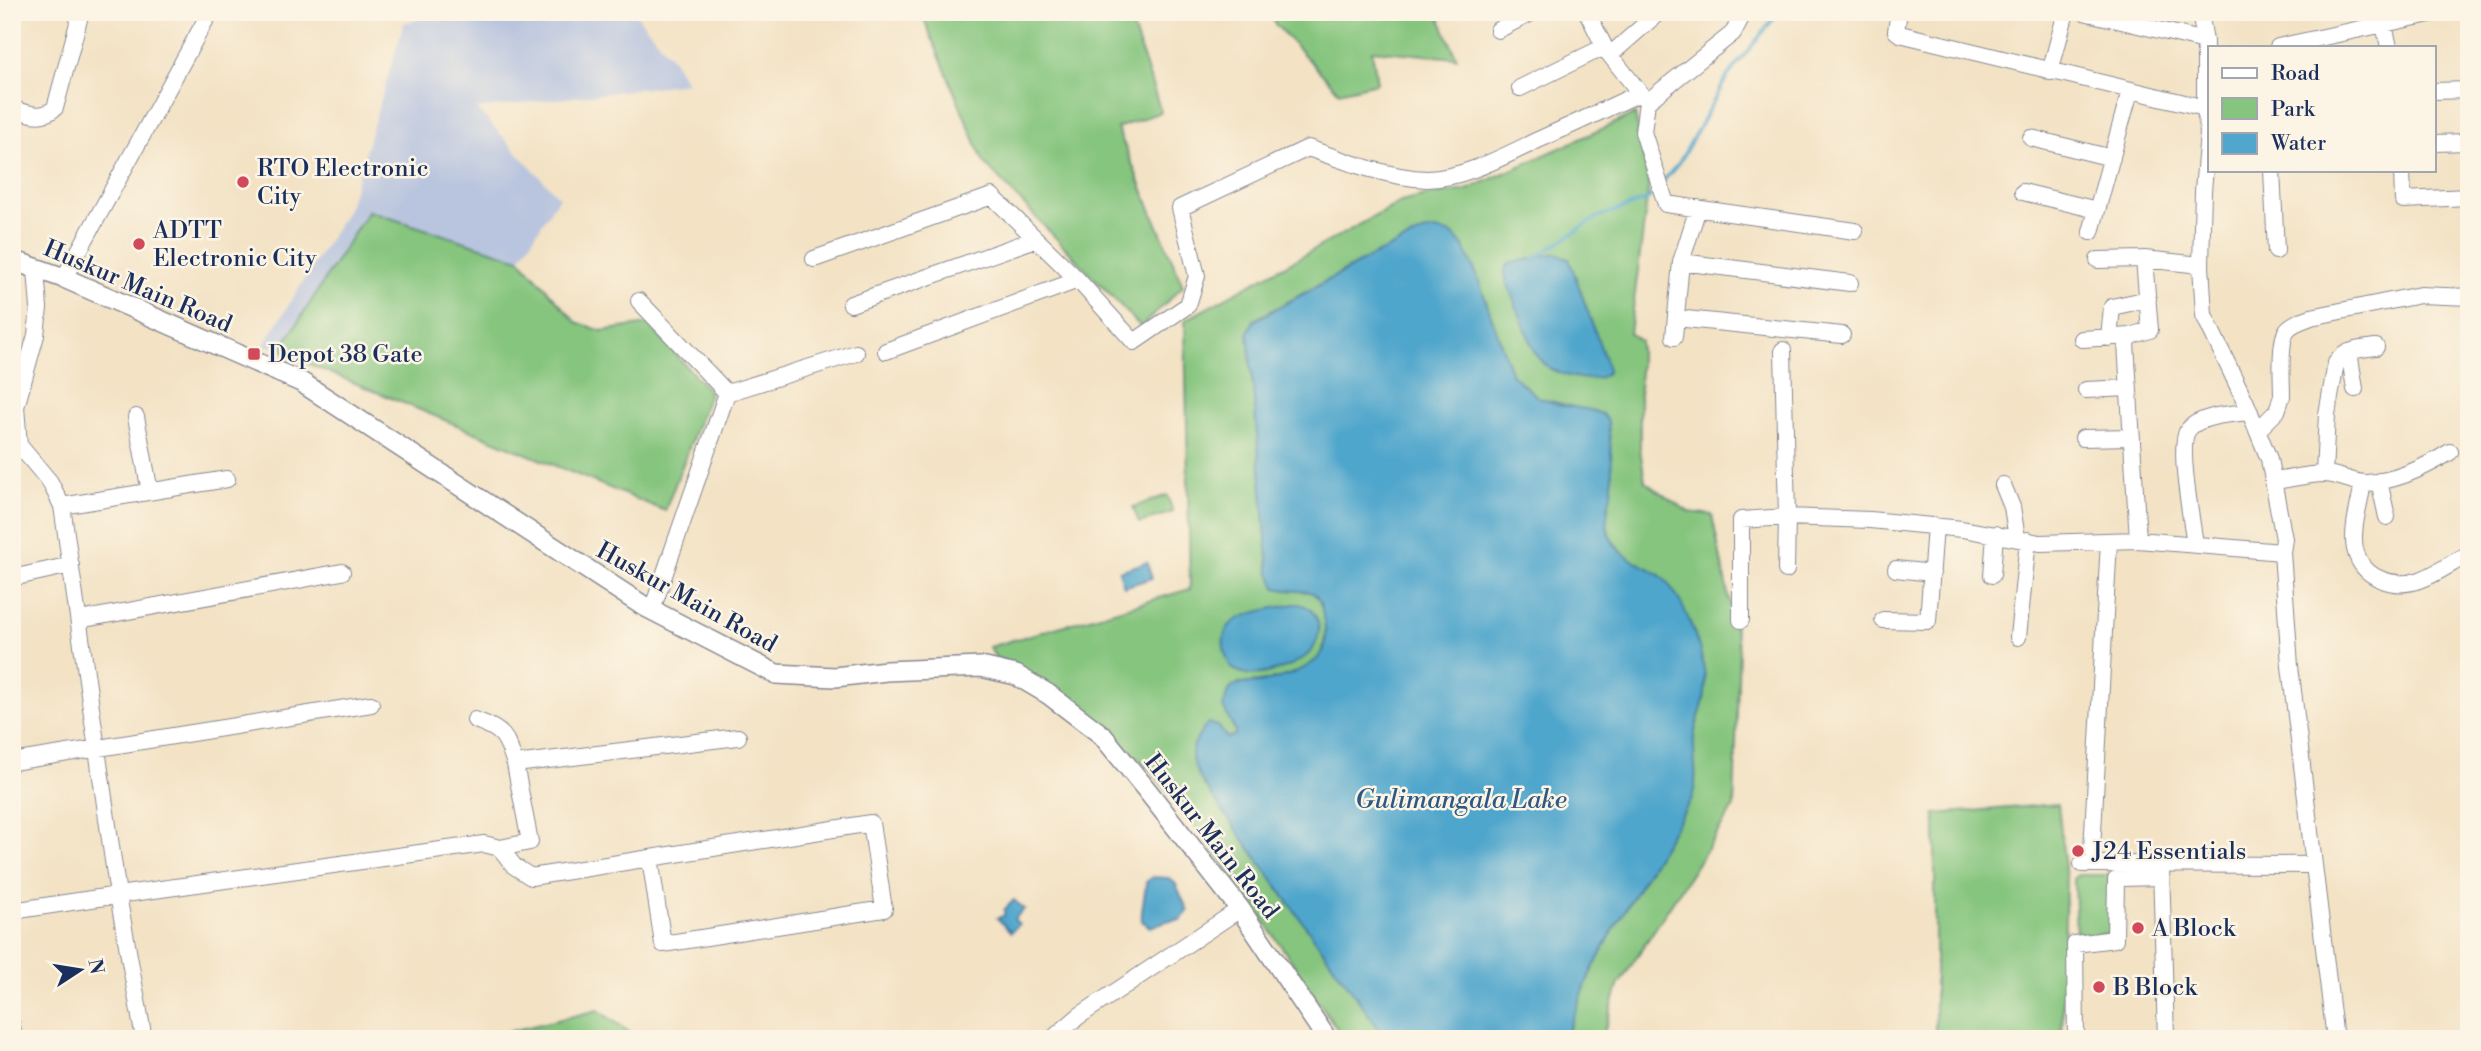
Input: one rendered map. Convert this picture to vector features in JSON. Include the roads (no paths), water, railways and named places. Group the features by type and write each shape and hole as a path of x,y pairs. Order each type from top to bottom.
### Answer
{"main road":[{"name":"Huskur Main Road","path":"12,260 64,278 300,382 652,610 776,674 835,677 886,671 981,667 1016,675 1048,694 1102,735 1240,909 1327,1039"}],"street":[{"path":"12,109 40,116 47,115 55,108 81,12"},
{"path":"64,278 210,12"},
{"path":"1498,30 1534,12"},
{"path":"1587,12 1607,51 1644,98 1643,132 1666,204 1855,230"},
{"path":"1520,88 1607,51 1659,12"},
{"path":"814,259 992,196 1078,280 1135,342 1188,305 1197,276 1180,208 1308,148 1353,163 1428,179 1447,176 1497,159 1644,98 1733,33 1744,12"},
{"path":"1899,12 1896,31 1900,34 2205,108"},
{"path":"2050,72 2066,12"},
{"path":"2084,12 2204,41"},
{"path":"2200,12 2208,68 2205,108 2208,133 2207,165 2201,265 2204,315 2258,430 2275,481 2284,539 2282,552 2290,666 2334,1039"},
{"path":"2283,46 2439,12"},
{"path":"2384,25 2389,46"},
{"path":"2436,91 2469,90"},
{"path":"2091,232 2130,91"},
{"path":"2031,138 2112,158"},
{"path":"2436,143 2469,142"},
{"path":"2272,172 2276,251"},
{"path":"2402,172 2403,200 2469,197"},
{"path":"2023,192 2097,210"},
{"path":"1674,337 1681,262 1698,208"},
{"path":"852,304 1036,239"},
{"path":"2098,260 2144,259 2201,265"},
{"path":"2082,339 2130,336 2150,330 2144,259"},
{"path":"1681,262 1850,284"},
{"path":"36,270 39,308 36,335 16,407 16,446 50,482 62,506 118,895 144,1039"},
{"path":"886,351 1078,280"},
{"path":"2258,430 2280,404 2284,340 2287,330 2298,322 2410,296 2469,297"},
{"path":"2109,338 2112,307 2148,299"},
{"path":"639,301 727,393"},
{"path":"1676,318 1842,335"},
{"path":"2130,336 2126,343 2138,540"},
{"path":"2324,474 2327,414 2333,375 2340,356 2376,347"},
{"path":"1783,350 1786,570"},
{"path":"2349,352 2355,389"},
{"path":"727,393 856,353"},
{"path":"2086,390 2129,388"},
{"path":"652,610 727,393"},
{"path":"2195,544 2182,446 2188,430 2207,418 2250,412"},
{"path":"136,417 150,492"},
{"path":"2083,438 2132,437"},
{"path":"2275,481 2324,474 2371,482 2427,466 2450,452"},
{"path":"62,506 227,479"},
{"path":"2371,482 2387,517"},
{"path":"2371,482 2356,521 2355,548 2372,576 2386,582 2403,584 2422,580 2469,554"},
{"path":"2003,485 2022,539 2018,637"},
{"path":"1741,620 1741,520 1787,517 1870,520 2062,543 2138,540 2282,552"},
{"path":"1883,620 1928,621 1935,526"},
{"path":"1992,575 1995,534"},
{"path":"2092,850 2109,541"},
{"path":"12,578 71,565"},
{"path":"1896,569 1932,573"},
{"path":"79,620 342,572"},
{"path":"12,762 371,704"},
{"path":"12,911 484,844 500,848 530,842 508,740 501,731 475,720"},
{"path":"515,764 738,737"},
{"path":"500,848 514,866 531,877 650,858 871,823 884,909 663,943 650,858"},
{"path":"2082,864 2153,870 2314,865"},
{"path":"2076,1039 2075,944 2115,939 2116,880 2153,870"},
{"path":"2153,870 2166,1039"},
{"path":"1052,1039 1079,1016 1240,909"},
{"path":"12,1026 14,1039"}],"water":[{"name":"Gulimangala Lake","path":"1435,230 1452,234 1463,245 1476,273 1512,375 1539,398 1591,410 1602,414 1608,421 1612,469 1607,518 1610,537 1622,553 1655,572 1668,583 1683,607 1695,635 1703,666 1705,693 1694,733 1695,775 1692,798 1590,974 1565,1039 1384,1039 1203,783 1192,759 1193,746 1208,723 1217,726 1227,738 1235,735 1223,707 1231,689 1237,685 1258,683 1296,672 1320,656 1326,642 1319,600 1310,592 1276,588 1269,570 1248,332 1254,321 1372,256 1423,232"},
{"path":"1556,253 1569,259 1606,362 1608,371 1604,376 1589,379 1572,377 1549,368 1535,353 1506,280 1505,270 1509,264"},
{"path":"1147,562 1152,578 1124,587 1119,571"},
{"path":"1294,604 1308,608 1316,618 1319,632 1309,653 1293,664 1263,673 1246,674 1231,668 1224,650 1224,636 1229,626 1250,614"},
{"path":"1153,877 1169,878 1176,884 1188,911 1181,920 1166,921 1150,927 1142,921 1146,882"},
{"path":"1014,900 1024,909 1014,919 1019,924 1011,932 997,918 1004,916 1004,910"}],"waterway":[{"path":"1664,180 1679,163 1727,77 1779,12"},
{"path":"1535,258 1598,217 1647,200 1657,188"}],"place":[{"name":"RTO Electronic City","path":"243,182"},
{"name":"ADTT Electronic City","path":"139,244"},
{"name":"Depot 38 Gate","path":"254,354"},
{"name":"J24 Essentials","path":"2078,851"},
{"name":"A Block","path":"2138,928"},
{"name":"B Block","path":"2099,987"}]}
